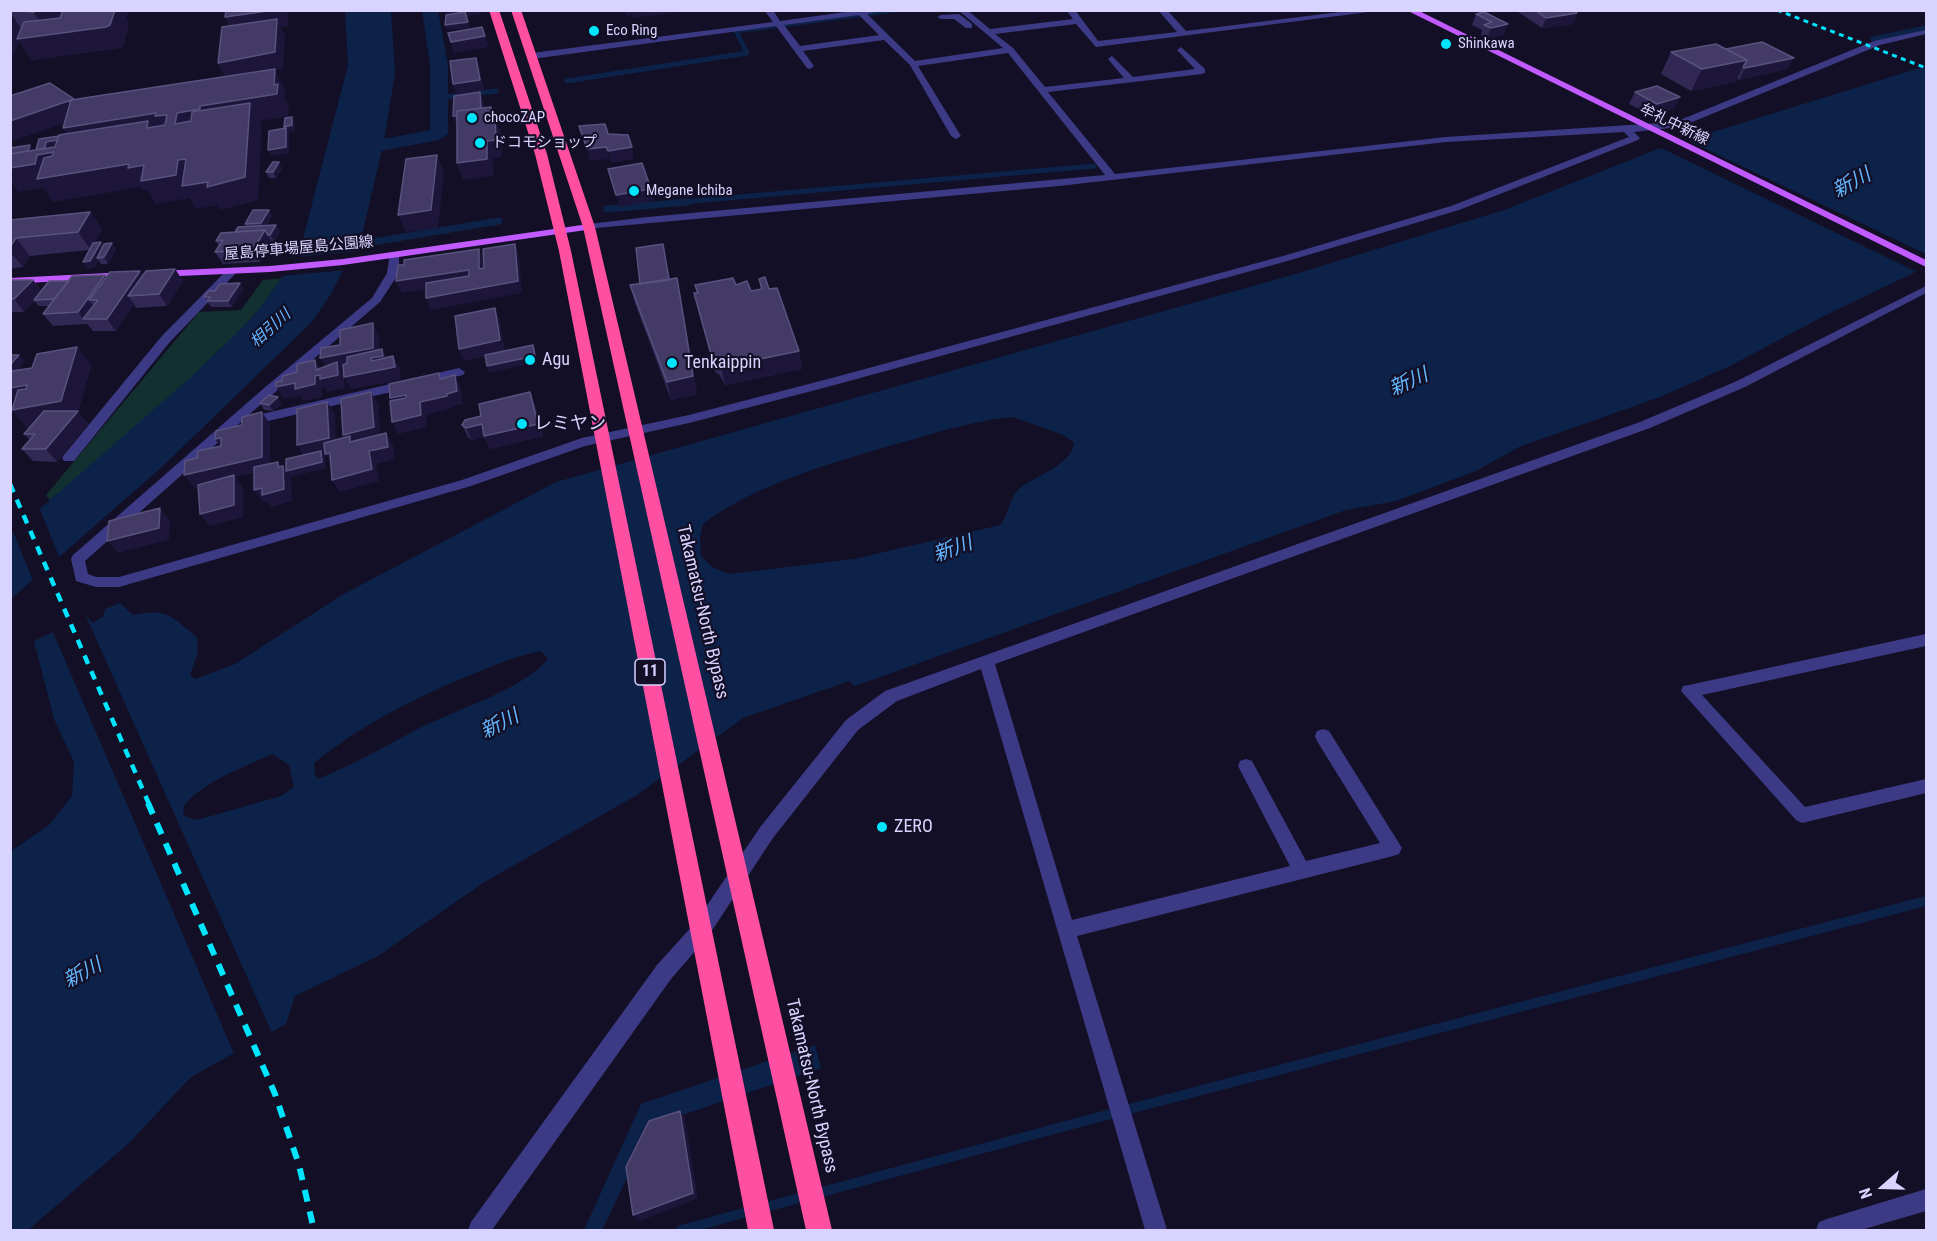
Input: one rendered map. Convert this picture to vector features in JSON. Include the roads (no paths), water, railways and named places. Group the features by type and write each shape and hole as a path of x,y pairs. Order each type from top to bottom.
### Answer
{"highway":[{"name":"11","path":"494,10 541,154 560,231 604,440 761,1230"},
{"name":"Takamatsu-North Bypass","path":"516,10 589,227 819,1230"}],"main road":[{"name":"牟礼中新線","path":"1410,10 1926,264"},
{"name":"屋島停車場屋島公園線","path":"10,281 276,268 389,256 589,227"}],"street":[{"path":"768,10 810,66"},
{"path":"532,56 882,10"},
{"path":"962,10 988,32 1004,53"},
{"path":"1070,10 1096,44 1380,10"},
{"path":"1162,10 1183,33"},
{"path":"861,13 913,64 956,136"},
{"path":"941,17 956,16 1004,53 1043,90 1112,177"},
{"path":"988,32 1078,21"},
{"path":"589,227 705,213 896,199 1502,135 1648,129 1677,125 1716,111 1730,101 1877,43 1926,32"},
{"path":"798,49 886,37"},
{"path":"1043,90 1202,71 1181,50"},
{"path":"913,64 1004,53"},
{"path":"1112,59 1130,80"},
{"path":"389,256 393,273 376,300 227,426 78,559 81,578 96,582 119,582 466,483 604,440 1036,327 1287,258 1455,208 1635,138 1627,130"},
{"path":"69,458 165,340 232,271"},
{"path":"479,1230 664,972 702,929 767,832 852,725 891,696 1645,425 1741,384 1926,290"},
{"path":"227,426 459,372"},
{"path":"1926,640 1689,691 1802,815 1926,786"},
{"path":"986,661 1156,1230"},
{"path":"1066,930 1393,848 1323,736"},
{"path":"1246,766 1302,871"},
{"path":"1827,1230 1926,1200"}],"water":[{"name":"相引川","path":"345,11 391,11 395,73 384,141 359,248 346,264 331,294 312,322 163,466 11,599 11,534 192,376 253,317 299,254 348,65"},
{"name":"新川","path":"1926,66 1926,267 1826,315 1730,366 1660,397 1519,447 1476,471 1396,501 1346,510 855,686 849,681 743,718 637,795 483,883 378,956 295,996 286,1024 191,1077 128,1144 28,1230 11,1230 11,851 49,825 72,796 74,762 54,719 34,641 87,616 92,623 103,617 105,609 120,603 133,615 162,613 174,619 197,637 198,652 190,675 195,679 235,664 342,595 556,482 1292,275 1504,210 1658,149","holes":["1013,417 1063,435 1074,443 1072,451 1060,463 1016,492 1000,525 854,559 729,574 712,567 701,556 700,537 703,524 725,509 775,484 830,464 936,433 974,423","541,651 548,659 522,681 429,723 331,774 318,779 315,774 314,763 349,737 386,715 463,678","272,754 289,765 294,787 281,796 197,820 184,816 183,807 202,789"]},
{"path":"815,1045 821,1068 653,1125 602,1230 584,1230 641,1104"}],"waterway":[{"path":"354,150 439,134 439,64 430,10"},
{"path":"567,81 747,53 736,31 894,10"},
{"path":"1873,39 1926,28"},
{"path":"438,98 496,91"},
{"path":"670,203 1094,166"},
{"path":"607,209 687,202"},
{"path":"349,246 499,221"},
{"path":"681,1230 1099,1117 1926,901"}],"railway":[{"path":"1777,10 1926,68"},
{"path":"10,484 149,804"},
{"path":"148,803 275,1094 299,1165 314,1230"}],"place":[{"name":"Eco Ring","path":"594,31"},
{"name":"Shinkawa","path":"1446,44"},
{"name":"chocoZAP","path":"472,118"},
{"name":"ドコモショップ","path":"480,143"},
{"name":"Megane Ichiba","path":"634,191"},
{"name":"Agu","path":"530,360"},
{"name":"Tenkaippin","path":"672,363"},
{"name":"レミヤン","path":"522,424"},
{"name":"ZERO","path":"882,827"}]}
